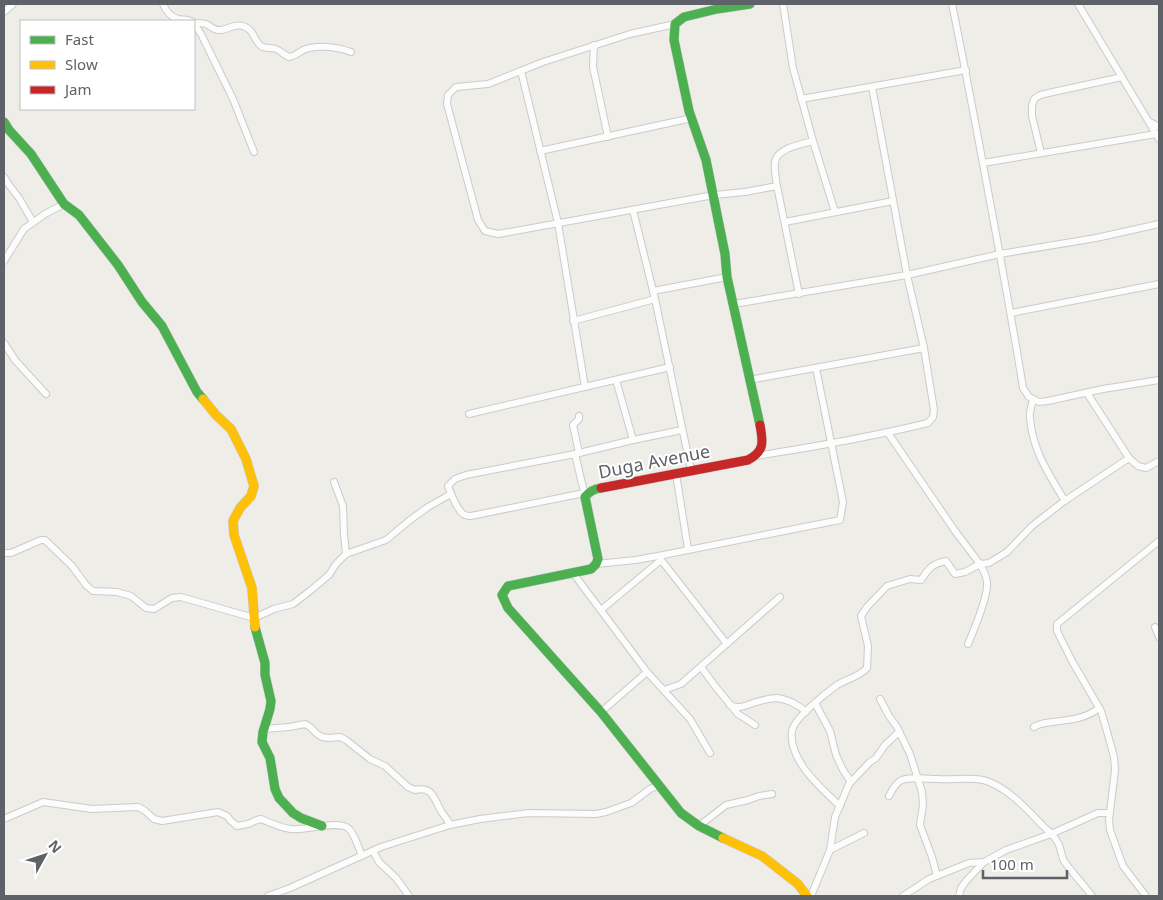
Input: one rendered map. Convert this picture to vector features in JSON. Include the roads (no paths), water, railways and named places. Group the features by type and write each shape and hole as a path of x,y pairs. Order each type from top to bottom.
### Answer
{"street":[{"path":"4,12 13,4"},
{"path":"163,4 169,14 178,19 190,20"},
{"path":"750,4 717,6 684,17 675,24 630,34 594,45 543,62 488,84 456,87 448,94 447,104 478,220 486,231 498,234 714,195 777,186"},
{"path":"783,4 793,68 813,142 835,212"},
{"path":"952,4 1011,313 1023,388 1029,397 1039,402 1159,380"},
{"path":"983,163 1158,136 1078,4"},
{"path":"195,22 205,24 219,31 234,26 242,26 249,29 260,46 279,50 287,57 292,57 304,49 321,47 340,48 351,52"},
{"path":"675,24 674,40 692,118 706,160 714,195 728,277 762,435 760,452 755,456"},
{"path":"195,25 233,99 254,152"},
{"path":"594,45 593,67 608,137"},
{"path":"801,99 966,70"},
{"path":"521,71 558,223 585,387"},
{"path":"1041,153 1032,116 1034,100 1040,95 1122,77"},
{"path":"755,456 888,433 928,423 933,416 934,410 924,348 907,275 872,87"},
{"path":"540,151 692,118"},
{"path":"4,122 31,154 64,204 79,215 118,265 142,302 162,326 197,392 216,415 231,429 246,459 254,486 250,496 240,508 233,521 234,535 252,588 254,618 265,663 265,675 271,701 262,742 270,758 275,789 279,798 293,813 322,826"},
{"path":"1150,122 1159,125"},
{"path":"799,294 777,186 775,161 780,153 791,147 813,142"},
{"path":"4,177 34,222"},
{"path":"785,222 893,202"},
{"path":"4,262 24,229 45,214 64,204"},
{"path":"633,210 654,291 691,470"},
{"path":"734,304 907,275 1000,254 1088,239 1159,224"},
{"path":"654,291 728,277"},
{"path":"1011,313 1159,284"},
{"path":"574,321 655,298"},
{"path":"4,343 15,360 46,394"},
{"path":"749,380 924,348"},
{"path":"469,414 670,368"},
{"path":"816,368 843,502 840,520 688,549 660,558 596,564 591,569 508,586 502,595 508,608 601,712 681,813 698,826 762,856 798,884 808,896 830,850 835,817 849,784 899,732"},
{"path":"616,380 633,440"},
{"path":"1087,392 1129,458 1138,466 1146,468 1159,461"},
{"path":"1033,399 1030,416 1035,445 1065,500"},
{"path":"579,416 573,425 577,453 584,495 471,516 464,515 448,486 455,478 577,453 682,430"},
{"path":"888,433 954,531 980,564 986,577 988,584 968,644"},
{"name":"Duga Avenue","path":"596,564 598,559 584,495 595,489 748,460 755,456"},
{"path":"840,806 807,772 797,757 793,747 792,730 795,724 816,703 840,684 867,668 868,646 861,616 867,607 888,586 910,579 921,580 935,564 946,561 955,574 965,572 980,564 990,563 1007,552 1032,526 1065,500 1129,458"},
{"path":"676,474 688,549"},
{"path":"334,482 343,506 346,554"},
{"path":"4,553 11,553 45,540 72,566 86,585 93,591 117,592 131,596 146,608 154,609 172,598 181,597 254,618 274,609 293,604 329,575 346,554 386,540 410,520 451,494"},
{"path":"1146,896 1123,866 1110,830 1109,820 1115,763 1099,708 1057,631 1057,624 1159,541"},
{"path":"601,610 660,558"},
{"path":"660,558 727,644"},
{"path":"573,573 648,672 690,719 710,753"},
{"path":"664,690 681,684 780,597"},
{"path":"1155,627 1159,637"},
{"path":"701,667 738,714 755,725"},
{"path":"601,712 648,672"},
{"path":"730,705 740,707 777,698 800,706 806,712"},
{"path":"880,699 910,754 922,792 923,805 920,825 937,876"},
{"path":"816,703 830,731 836,755 843,770 852,782"},
{"path":"1034,727 1077,719 1099,708"},
{"path":"264,729 305,724 322,737 340,737 346,740 362,754 385,766 408,787 415,790 426,790 431,794 436,799 440,810 450,826"},
{"path":"889,796 899,781 904,779 981,780 993,783 1023,805 1051,834 1058,842 1064,860 1076,878 1092,896"},
{"path":"268,896 382,847 450,826 480,819 529,813 596,814 631,803 650,789 659,785"},
{"path":"698,826 726,806 772,794"},
{"path":"4,819 43,802 92,809 138,807 154,819 162,820 218,812 227,816 237,826 261,819 290,830 322,826 346,826 351,829 362,856"},
{"path":"959,896 961,888 966,881 984,862 1006,850 1051,834 1098,813 1110,813"},
{"path":"830,850 864,833"},
{"path":"373,851 379,862 396,878 409,896"},
{"path":"903,896 929,879 969,864 984,862"}]}
